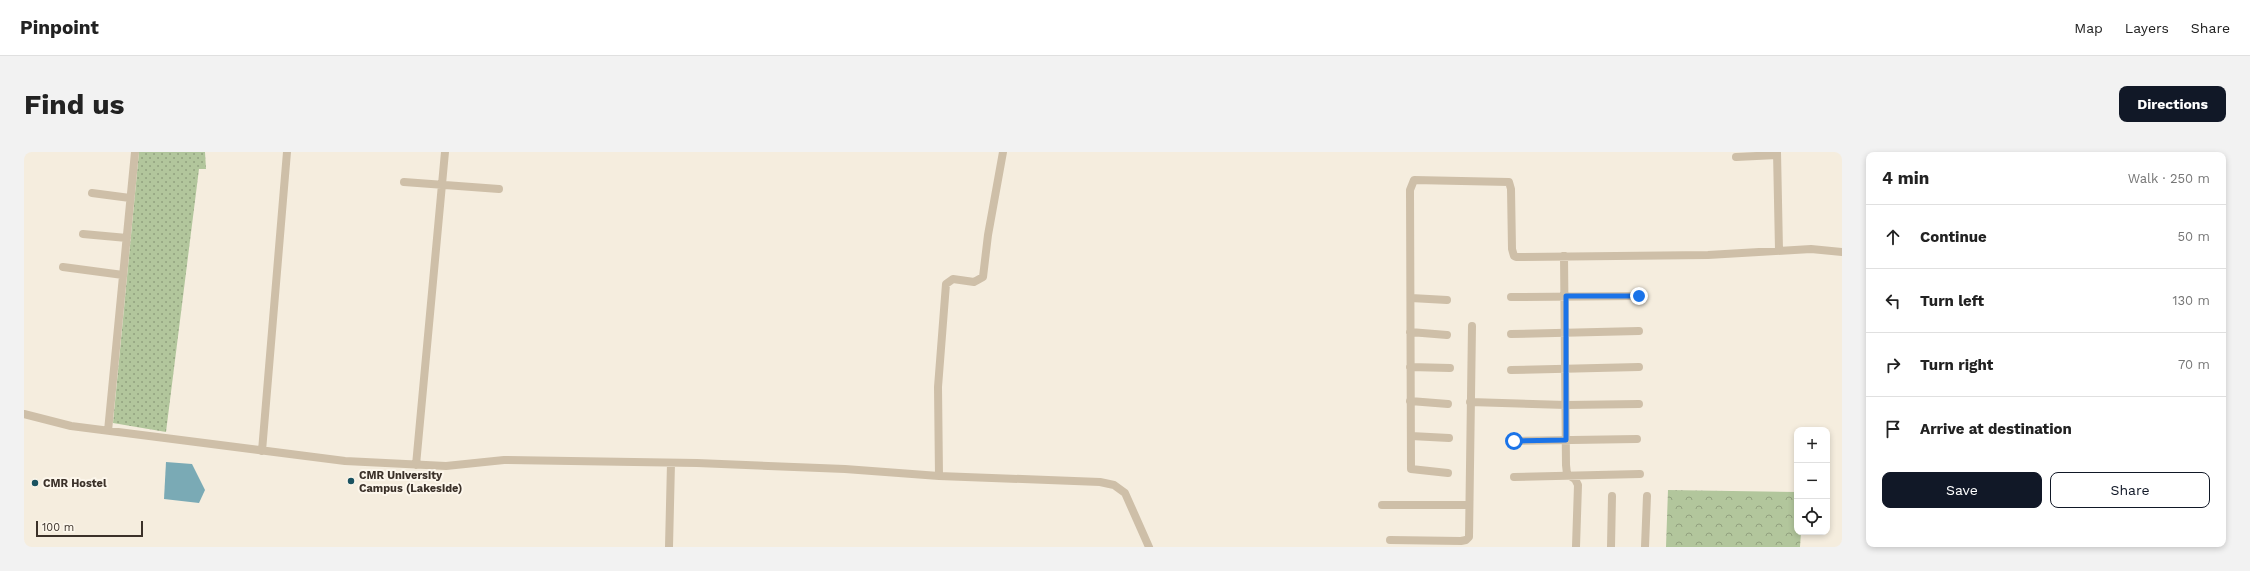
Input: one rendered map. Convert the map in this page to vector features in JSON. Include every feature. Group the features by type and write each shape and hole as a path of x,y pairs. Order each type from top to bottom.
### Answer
{"street":[{"path":"108,431 135,152"},
{"path":"262,451 287,152"},
{"path":"416,465 445,152"},
{"path":"939,476 938,387 946,284 953,279 974,282 984,277 988,235 1003,152"},
{"path":"1736,157 1777,154 1779,250"},
{"path":"1448,473 1411,470 1410,190 1414,180 1509,182 1511,189 1512,249 1514,256 1708,255 1811,249 1842,252"},
{"path":"404,182 499,189"},
{"path":"92,193 130,198"},
{"path":"82,234 126,238"},
{"path":"1564,256 1566,296 1566,470 1569,476 1575,479 1578,485 1576,547"},
{"path":"63,266 123,275"},
{"path":"1511,297 1639,296"},
{"path":"1411,298 1447,300"},
{"path":"1390,540 1447,544 1466,540 1468,537 1470,505 1472,326"},
{"path":"1511,334 1639,331"},
{"path":"1410,332 1447,335"},
{"path":"1410,367 1450,368"},
{"path":"1511,370 1639,368"},
{"path":"1410,401 1448,404"},
{"path":"1470,402 1566,405 1639,404"},
{"path":"24,414 71,426 345,461 446,466 504,460 671,463 845,469 939,476 1073,480 1114,485 1125,493 1149,547"},
{"path":"1411,436 1449,438"},
{"path":"1514,441 1637,439"},
{"path":"669,547 671,463"},
{"path":"1514,477 1640,474"},
{"path":"1611,547 1612,496"},
{"path":"1645,547 1647,496"},
{"path":"1382,505 1470,505"}],"green space":[{"path":"139,152 205,152 206,169 199,169 166,432 113,423"},
{"path":"1668,490 1794,492 1794,535 1801,535 1800,547 1666,547"}],"water":[{"path":"166,462 192,464 205,490 199,503 164,499"}],"place":[{"name":"CMR University Campus (Lakeside)","path":"351,481"},
{"name":"CMR Hostel","path":"35,483"}],"route":[{"path":"1514,441 1566,440 1566,296 1639,296"}]}
